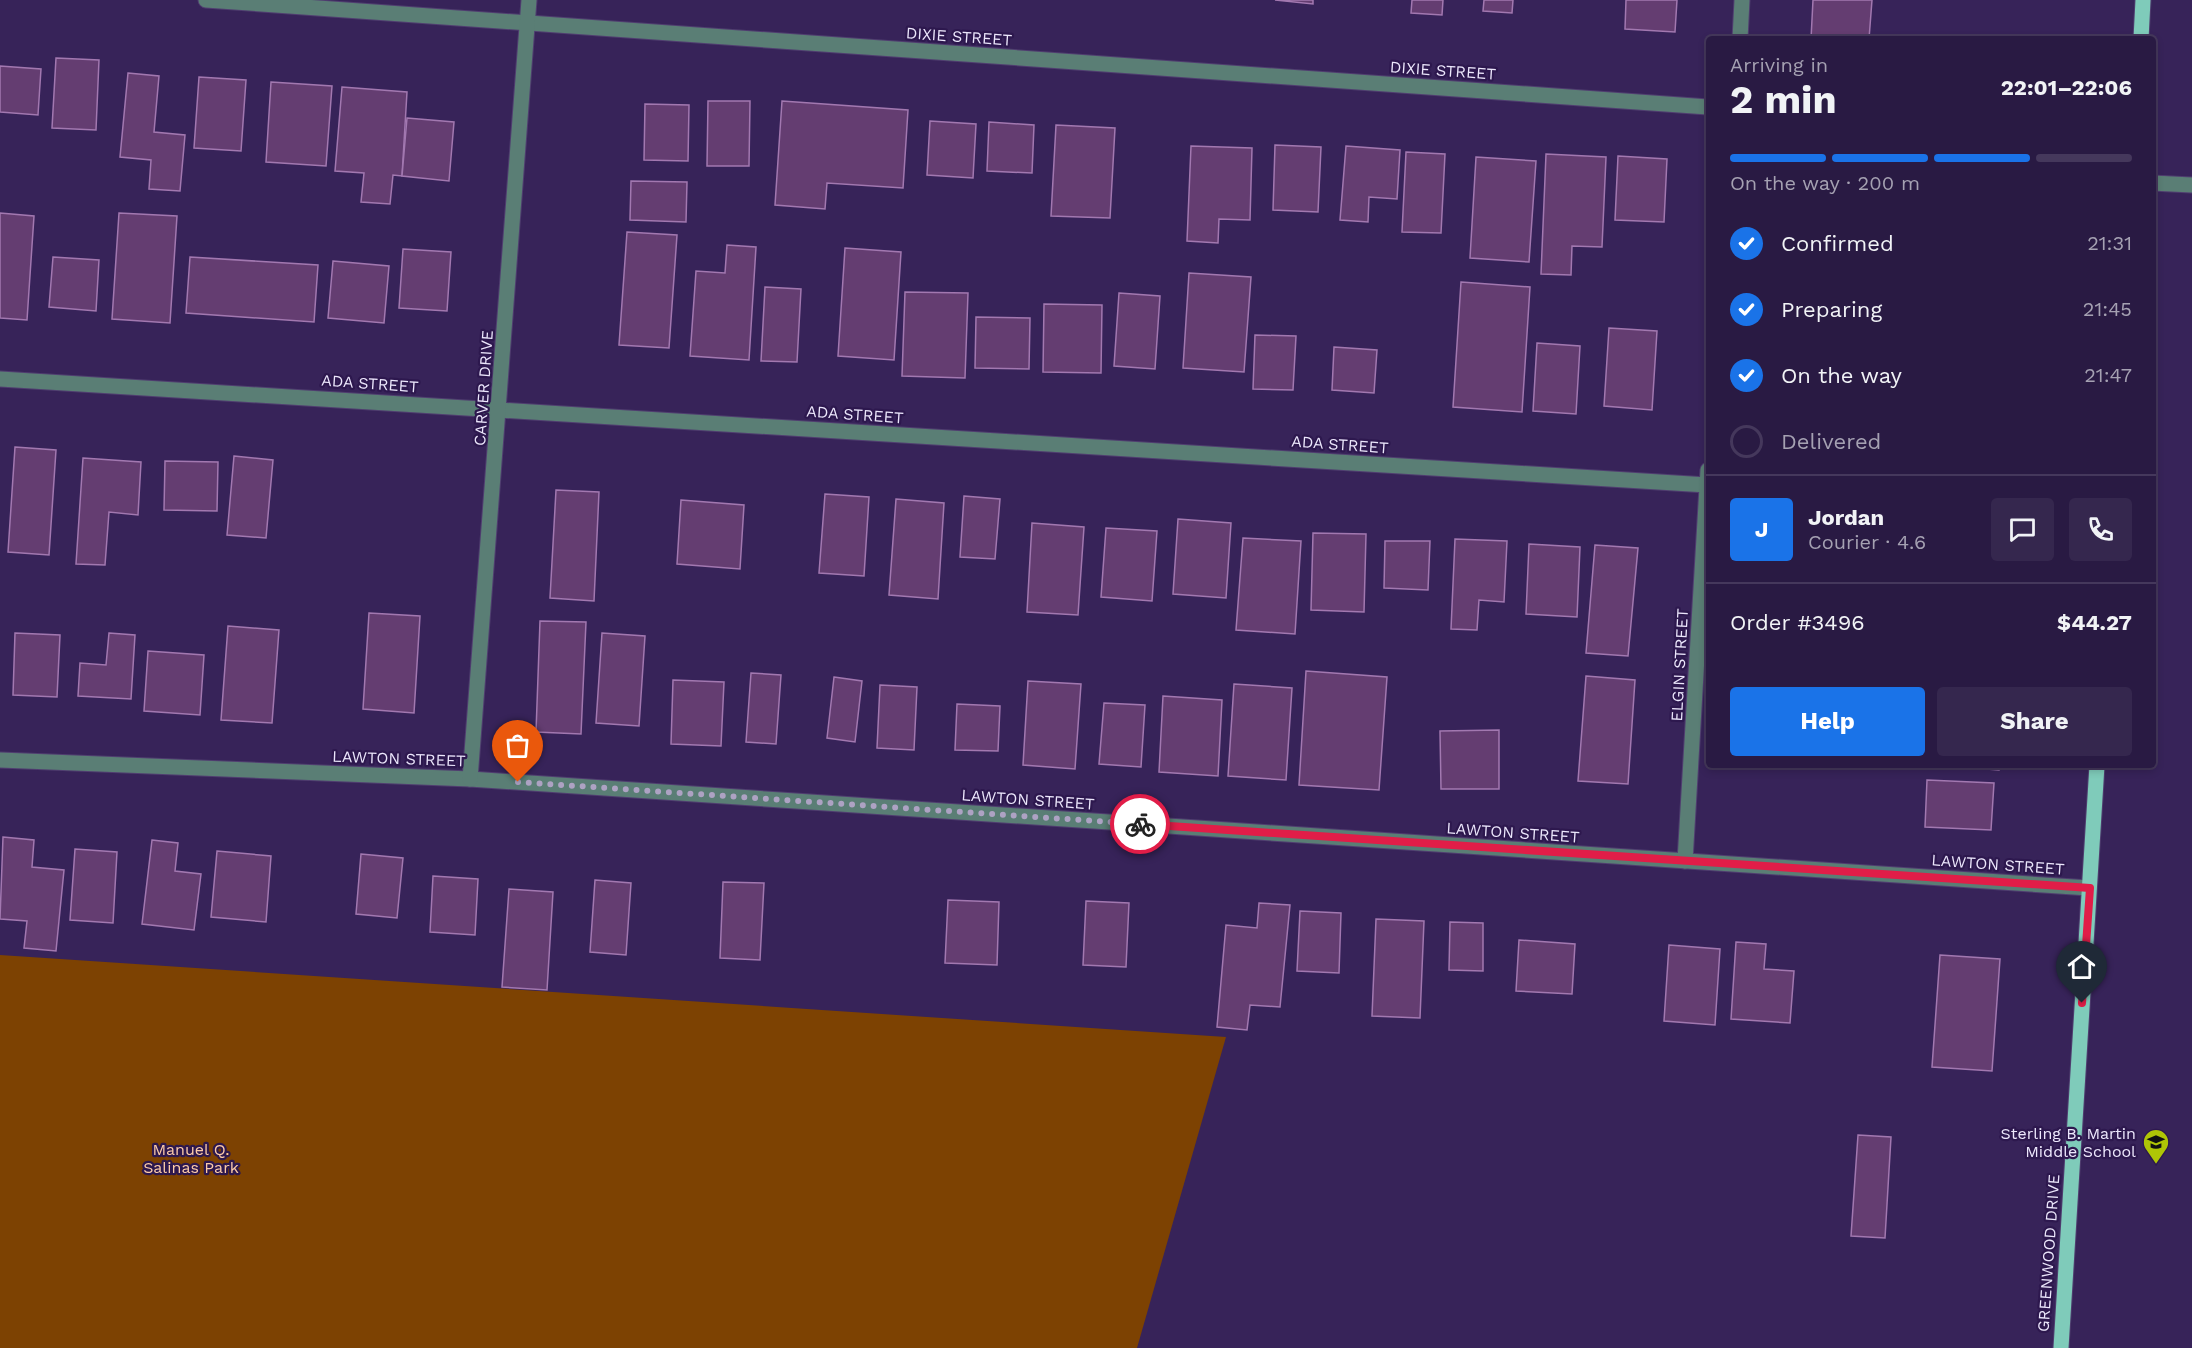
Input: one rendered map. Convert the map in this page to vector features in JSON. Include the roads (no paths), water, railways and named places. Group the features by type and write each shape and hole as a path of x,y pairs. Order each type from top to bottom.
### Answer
{"main road":[{"path":"2141,36 2143,0"},
{"name":"GREENWOOD DRIVE","path":"2061,1348 2097,768"}],"street":[{"name":"DIXIE STREET","path":"206,0 1706,107"},
{"name":"CARVER DRIVE","path":"471,779 529,0"},
{"path":"1740,36 1742,0"},
{"path":"2156,183 2192,185"},
{"name":"ADA STREET","path":"0,379 500,410 1706,477"},
{"name":"ELGIN STREET","path":"1685,861 1706,510"},
{"name":"LAWTON STREET","path":"0,760 471,779 2090,888"}],"place":[{"name":"Sterling B. Martin Middle School","path":"2156,1165"}],"park label":[{"name":"Manuel Q. Salinas Park","path":"191,1158"}]}
